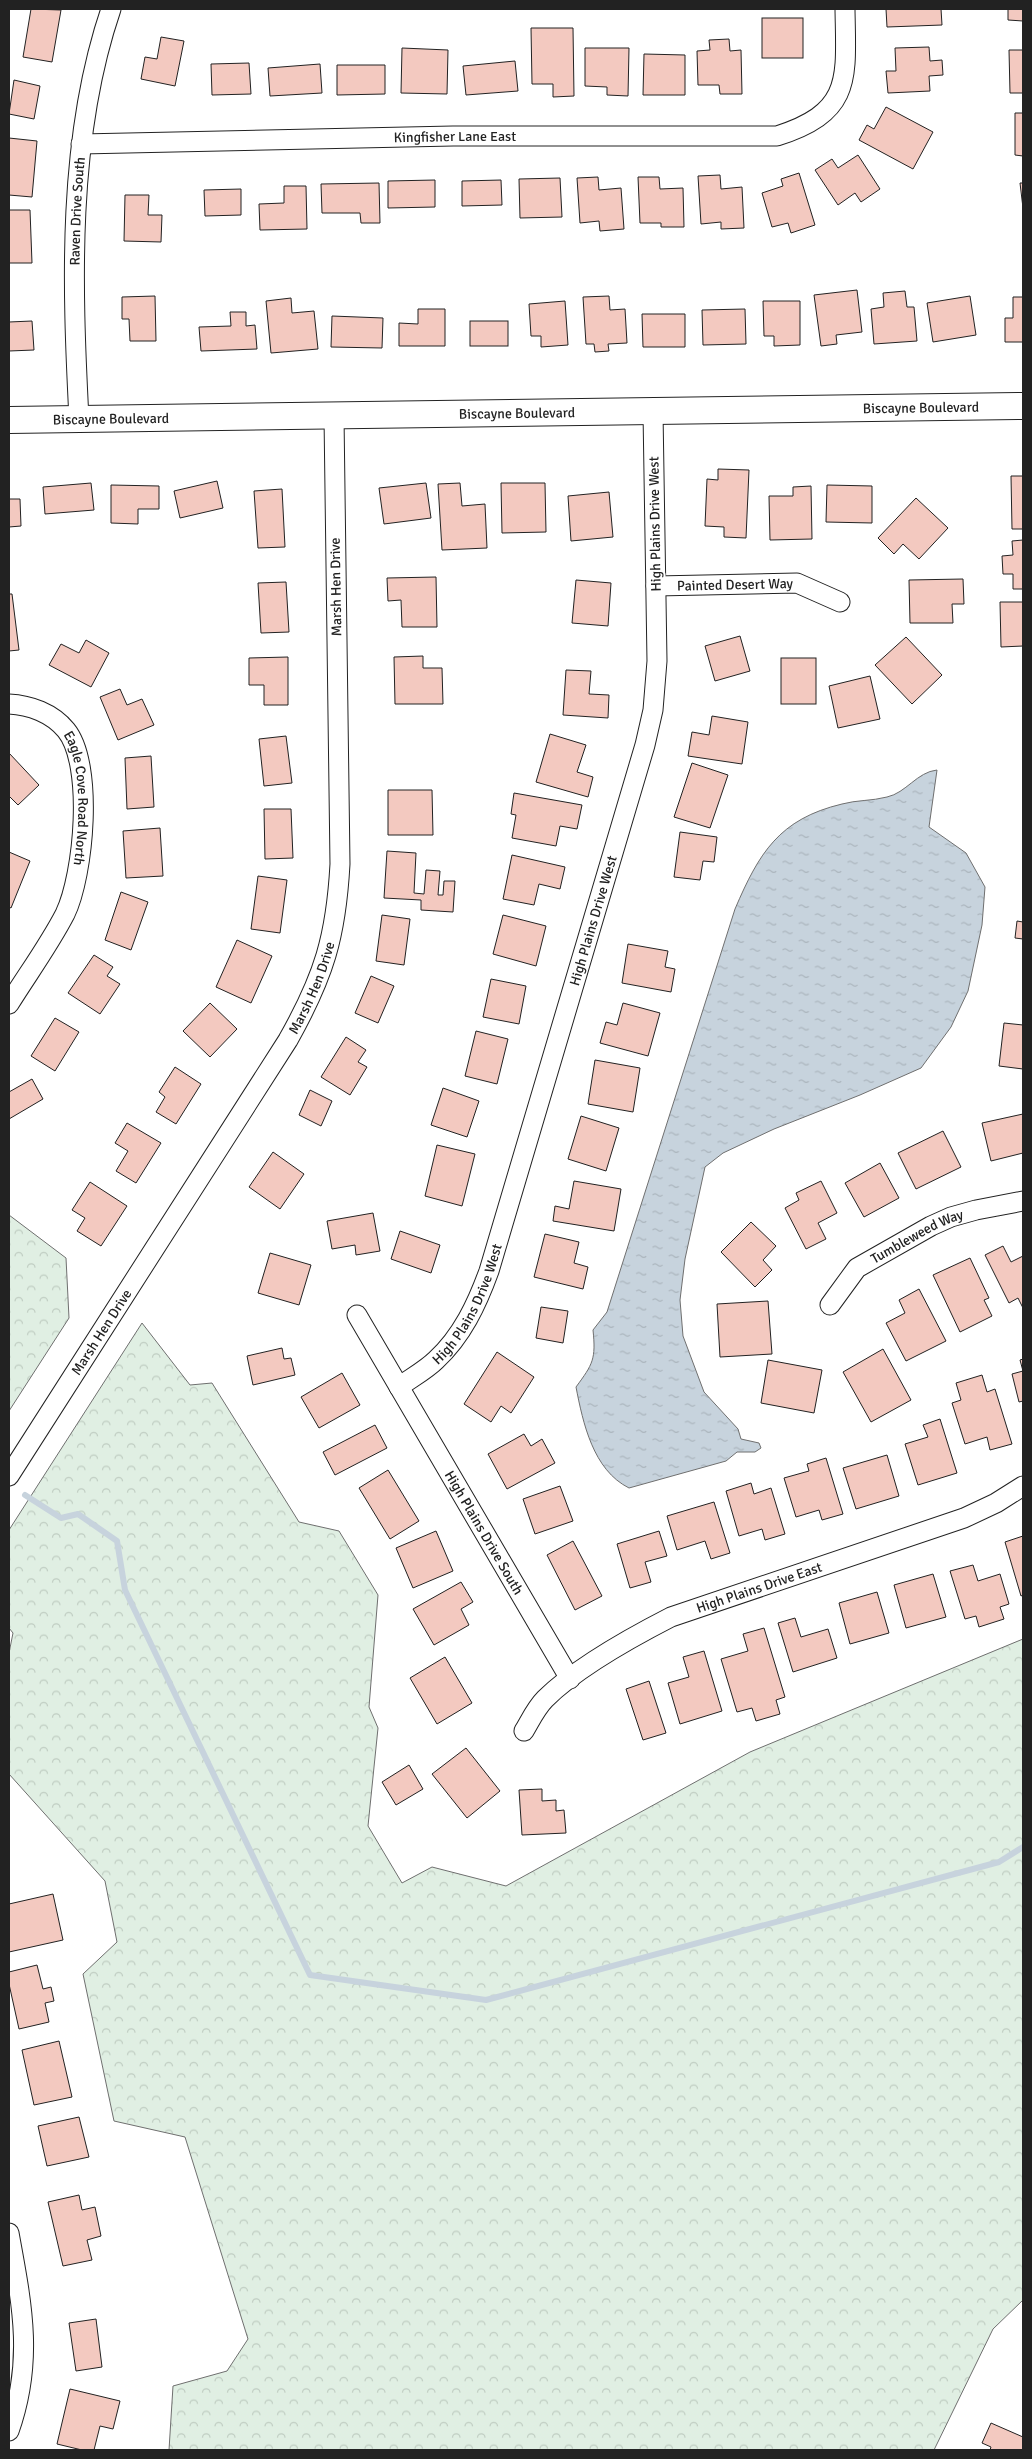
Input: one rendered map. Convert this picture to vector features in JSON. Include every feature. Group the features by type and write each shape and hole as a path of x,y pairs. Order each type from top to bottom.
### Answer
{"street":[{"name":"Raven Drive South","path":"79,419 75,218 86,101 110,9"},
{"name":"Kingfisher Lane East","path":"81,144 453,136 777,136 802,128 823,115 839,95 846,70 845,9"},
{"name":"Biscayne Boulevard","path":"9,420 1023,406"},
{"name":"High Plains Drive West","path":"399,1387 436,1360 456,1337 476,1306 489,1271 645,745 653,710 657,661 653,412"},
{"name":"Marsh Hen Drive","path":"9,1476 288,1040 306,1008 322,973 332,941 338,907 340,864 334,416"},
{"name":"Painted Desert Way","path":"656,586 796,584 840,602"},
{"name":"Eagle Cove Road North","path":"9,704 23,704 47,713 66,730 77,751 81,773 82,834 76,884 65,914 9,1004"},
{"name":"Tumbleweed Way","path":"830,1305 858,1268 931,1226 951,1216 1023,1201"},
{"name":"High Plains Drive South","path":"358,1315 570,1678"},
{"name":"High Plains Drive East","path":"524,1732 544,1700 570,1678 637,1635 671,1617 955,1522 996,1503 1023,1486"},
{"path":"9,2233 22,2307 25,2342 21,2390 9,2431"}],"green space":[{"path":"9,1215 66,1258 69,1318 9,1411"},
{"path":"142,1323 190,1385 212,1383 299,1522 339,1531 378,1595 369,1707 378,1728 368,1826 402,1883 432,1867 506,1886 750,1752 1023,1639 1023,2300 993,2329 934,2450 169,2450 173,2386 227,2371 248,2339 185,2137 114,2121 83,1974 117,1942 105,1881 9,1774 9,1653 13,1633 9,1628 9,1530"}],"water":[{"path":"937,770 929,827 966,853 985,887 982,925 968,991 951,1027 921,1068 860,1095 774,1129 723,1153 705,1167 685,1259 680,1300 683,1336 704,1392 738,1429 741,1439 759,1443 761,1448 755,1452 737,1452 726,1461 629,1488 617,1480 598,1458 586,1430 576,1387 592,1361 594,1348 593,1330 607,1312 735,909 753,871 763,855 787,829 802,819 820,811 847,803 894,795 923,774"}],"building":[{"path":"31,9 61,10 52,62 23,57"},
{"path":"886,9 941,9 942,25 887,27"},
{"path":"1008,9 1023,9 1023,21 1008,20"},
{"path":"762,18 803,18 803,58 762,58"},
{"path":"531,28 573,28 574,96 553,97 553,84 532,84"},
{"path":"161,37 184,41 175,86 141,79 145,57 157,59"},
{"path":"729,39 730,51 741,50 742,94 720,94 719,85 698,85 697,51 710,50 709,40"},
{"path":"929,47 930,61 942,60 943,75 929,76 930,91 888,93 886,71 896,71 895,48"},
{"path":"402,48 448,50 447,94 401,93"},
{"path":"585,48 629,48 628,96 607,95 607,87 585,86"},
{"path":"1009,50 1023,50 1023,93 1010,93"},
{"path":"644,54 685,55 685,95 643,95"},
{"path":"515,61 518,91 466,95 463,66"},
{"path":"249,63 251,94 212,95 211,64"},
{"path":"320,64 322,93 270,96 268,68"},
{"path":"337,65 385,65 385,94 337,95"},
{"path":"14,80 40,86 34,119 9,114"},
{"path":"886,107 933,132 913,169 859,140 867,125 874,129"},
{"path":"1015,113 1023,113 1023,156 1015,155"},
{"path":"9,138 37,141 32,197 9,195"},
{"path":"858,155 880,189 861,202 855,193 838,205 815,170 832,159 838,168"},
{"path":"799,173 815,225 791,233 788,223 772,227 762,193 783,186 781,179"},
{"path":"720,175 721,189 742,187 744,228 721,229 721,222 701,224 698,176"},
{"path":"598,177 599,190 621,188 624,229 600,231 599,221 580,223 577,178"},
{"path":"638,177 659,177 660,189 683,188 684,227 661,227 661,223 640,223"},
{"path":"560,178 562,217 520,218 519,179"},
{"path":"435,180 435,207 388,208 388,181"},
{"path":"501,180 502,205 462,206 462,181"},
{"path":"379,183 380,223 361,223 360,213 322,213 321,184"},
{"path":"1020,183 1023,183 1023,208"},
{"path":"284,186 306,186 307,229 260,230 259,204 284,203"},
{"path":"241,189 241,215 205,216 204,190"},
{"path":"125,195 149,195 148,215 162,215 161,242 124,241"},
{"path":"9,210 30,210 32,263 9,263"},
{"path":"857,290 862,332 836,335 837,344 821,346 814,295"},
{"path":"905,291 907,307 914,307 917,341 874,344 871,309 884,307 883,293"},
{"path":"155,296 156,341 130,341 129,319 122,319 122,297"},
{"path":"609,296 610,310 625,309 627,343 608,344 609,351 595,352 594,344 586,344 583,297"},
{"path":"970,296 976,335 933,342 927,303"},
{"path":"1013,297 1023,297 1023,342 1005,342 1005,318 1013,318"},
{"path":"291,298 292,313 314,311 318,349 271,353 266,301"},
{"path":"565,301 568,345 541,347 541,336 531,336 529,304"},
{"path":"763,301 800,301 800,345 774,346 774,336 764,336"},
{"path":"418,309 445,309 445,346 399,346 399,323 418,324"},
{"path":"745,309 746,344 703,345 702,310"},
{"path":"230,312 246,312 246,326 255,325 257,349 201,351 199,327 231,326"},
{"path":"642,314 685,314 685,347 643,347"},
{"path":"332,316 383,318 382,348 331,347"},
{"path":"32,321 34,350 9,351 9,322"},
{"path":"470,321 508,321 508,346 470,346"},
{"path":"718,469 749,470 746,538 724,537 724,527 705,526 707,479 718,480"},
{"path":"1011,476 1023,476 1023,529 1012,529"},
{"path":"217,481 223,508 180,518 174,491"},
{"path":"91,483 94,510 45,514 43,487"},
{"path":"426,483 431,518 384,524 379,488"},
{"path":"460,483 462,506 485,504 487,548 442,550 438,484"},
{"path":"501,483 545,483 546,532 502,533"},
{"path":"111,485 159,486 159,509 138,509 138,524 111,523"},
{"path":"827,485 872,486 872,523 826,522"},
{"path":"811,486 812,539 770,540 769,496 793,496 793,487"},
{"path":"282,489 285,547 258,548 254,491"},
{"path":"609,492 613,537 571,541 568,496"},
{"path":"916,498 948,528 919,559 903,544 894,554 878,538"},
{"path":"9,499 20,499 21,526 9,527"},
{"path":"1023,540 1023,589 1013,589 1013,574 1003,574 1002,556 1013,555 1012,541"},
{"path":"436,577 437,627 402,627 401,600 388,601 387,578"},
{"path":"963,579 964,604 952,604 953,623 910,623 909,580"},
{"path":"576,580 611,583 608,626 572,623"},
{"path":"286,582 289,632 261,633 258,583"},
{"path":"9,594 12,594 19,650 9,651"},
{"path":"1000,602 1023,602 1023,646 1001,647"},
{"path":"740,636 750,671 715,681 705,646"},
{"path":"906,637 942,675 912,704 875,665"},
{"path":"86,640 109,653 91,687 49,665 61,644 79,653"},
{"path":"423,656 423,668 442,668 443,704 395,704 394,657"},
{"path":"288,657 288,705 264,705 264,685 249,685 249,658"},
{"path":"781,658 816,658 816,704 781,704"},
{"path":"566,670 591,671 589,694 609,695 608,718 563,715"},
{"path":"870,676 880,719 838,728 829,686"},
{"path":"120,689 127,705 142,699 154,725 118,740 100,697"},
{"path":"712,716 748,722 742,764 688,756 692,732 709,735"},
{"path":"550,734 586,745 577,772 593,777 588,797 536,782"},
{"path":"286,736 292,783 264,786 259,739"},
{"path":"9,753 39,785 18,805 9,796"},
{"path":"151,756 154,807 127,809 125,758"},
{"path":"692,763 728,775 710,828 674,817"},
{"path":"388,790 432,790 433,835 388,835"},
{"path":"514,793 582,805 577,829 560,826 556,846 512,838 516,815 511,814"},
{"path":"264,809 291,809 293,858 265,859"},
{"path":"160,828 163,876 126,878 123,831"},
{"path":"680,832 717,837 714,862 703,861 700,880 674,877"},
{"path":"387,851 416,853 414,893 424,894 426,870 440,871 438,895 443,895 444,881 455,881 453,912 421,910 421,900 384,898"},
{"path":"9,852 30,861 11,908 9,907"},
{"path":"512,855 565,867 560,889 539,884 534,905 503,899"},
{"path":"258,876 287,880 280,933 251,929"},
{"path":"121,892 148,902 131,950 105,940"},
{"path":"382,915 410,919 404,965 376,961"},
{"path":"503,915 546,926 536,966 493,954"},
{"path":"1017,921 1023,922 1023,939 1015,938"},
{"path":"237,940 272,956 251,1003 216,987"},
{"path":"628,944 668,951 665,967 675,969 671,992 622,983"},
{"path":"94,955 113,967 107,976 120,984 100,1014 68,993"},
{"path":"371,976 394,986 378,1023 355,1013"},
{"path":"491,979 526,986 519,1024 483,1017"},
{"path":"210,1003 237,1029 210,1057 183,1031"},
{"path":"623,1003 660,1013 648,1056 600,1043 606,1022 617,1025"},
{"path":"55,1018 79,1032 55,1071 31,1056"},
{"path":"1004,1023 1023,1025 1023,1069 999,1066"},
{"path":"476,1031 508,1039 497,1084 465,1076"},
{"path":"346,1037 366,1050 358,1062 367,1067 350,1095 321,1077"},
{"path":"595,1060 640,1068 633,1112 588,1104"},
{"path":"175,1067 201,1084 176,1124 156,1112 165,1097 159,1092"},
{"path":"32,1079 43,1099 9,1119 9,1092"},
{"path":"443,1088 479,1101 467,1137 431,1125"},
{"path":"310,1090 332,1101 321,1126 299,1115"},
{"path":"1023,1114 1023,1153 991,1161 982,1123"},
{"path":"581,1116 619,1128 606,1171 568,1159"},
{"path":"127,1123 161,1143 136,1183 116,1171 128,1151 115,1143"},
{"path":"943,1131 961,1167 916,1189 898,1153"},
{"path":"437,1145 475,1154 462,1206 425,1196"},
{"path":"273,1152 304,1174 280,1209 249,1187"},
{"path":"880,1163 899,1198 864,1217 845,1183"},
{"path":"574,1181 621,1189 614,1231 553,1221 555,1206 569,1209"},
{"path":"821,1181 837,1213 818,1223 826,1239 806,1249 785,1208 799,1200 796,1193"},
{"path":"90,1182 127,1206 101,1246 77,1231 85,1218 72,1210"},
{"path":"373,1213 380,1251 356,1255 355,1245 332,1249 327,1221"},
{"path":"751,1222 776,1246 763,1260 772,1270 755,1287 721,1252"},
{"path":"400,1231 440,1245 431,1273 391,1259"},
{"path":"545,1234 579,1242 574,1263 588,1267 583,1289 534,1277"},
{"path":"1003,1246 1011,1262 1023,1256 1023,1308 1018,1298 1009,1303 985,1255"},
{"path":"270,1253 311,1265 299,1305 258,1293"},
{"path":"970,1258 989,1298 984,1300 992,1316 960,1332 933,1275"},
{"path":"919,1289 946,1341 906,1361 886,1323 905,1313 899,1300"},
{"path":"768,1301 772,1354 720,1357 717,1304"},
{"path":"541,1307 568,1311 563,1343 536,1338"},
{"path":"282,1348 284,1359 291,1358 295,1375 253,1385 247,1356"},
{"path":"883,1349 911,1400 871,1422 843,1372"},
{"path":"497,1352 534,1377 511,1413 501,1406 491,1422 464,1404"},
{"path":"1023,1359 1023,1371 1020,1360"},
{"path":"768,1360 822,1370 814,1413 761,1403"},
{"path":"1023,1371 1023,1401 1019,1402 1012,1374"},
{"path":"342,1373 360,1405 319,1428 301,1397"},
{"path":"982,1375 987,1392 995,1389 1012,1444 990,1450 987,1437 965,1444 952,1403 961,1400 956,1383"},
{"path":"940,1419 957,1473 918,1485 905,1444 928,1437 923,1425"},
{"path":"375,1425 387,1448 335,1475 323,1452"},
{"path":"524,1434 531,1446 542,1439 555,1463 507,1489 488,1454"},
{"path":"887,1455 899,1496 856,1509 843,1468"},
{"path":"826,1458 843,1514 822,1520 819,1510 796,1517 784,1478 809,1471 807,1464"},
{"path":"388,1470 419,1521 390,1539 359,1488"},
{"path":"751,1483 754,1494 771,1488 785,1534 765,1540 762,1529 739,1536 726,1491"},
{"path":"560,1486 573,1521 535,1534 523,1499"},
{"path":"714,1502 730,1553 711,1559 705,1541 677,1550 667,1516"},
{"path":"436,1531 453,1571 413,1588 396,1548"},
{"path":"659,1531 667,1556 645,1562 651,1582 630,1588 617,1544"},
{"path":"1023,1536 1023,1595 1021,1596 1005,1542"},
{"path":"573,1541 602,1596 575,1610 547,1555"},
{"path":"973,1565 978,1581 1000,1574 1009,1604 1000,1607 1004,1619 979,1627 976,1616 965,1619 950,1571"},
{"path":"933,1574 946,1617 906,1628 894,1585"},
{"path":"461,1582 473,1602 461,1609 469,1625 434,1645 413,1609"},
{"path":"877,1592 889,1633 850,1644 839,1603"},
{"path":"795,1618 801,1637 828,1629 837,1658 793,1672 778,1623"},
{"path":"764,1628 785,1697 776,1700 780,1714 756,1721 752,1708 737,1712 721,1659 748,1651 743,1634"},
{"path":"704,1651 722,1711 680,1724 668,1683 689,1677 683,1657"},
{"path":"445,1657 472,1703 437,1724 410,1678"},
{"path":"649,1681 666,1733 643,1740 626,1689"},
{"path":"466,1748 500,1791 467,1818 432,1774"},
{"path":"409,1765 423,1789 396,1805 382,1782"},
{"path":"542,1789 542,1801 556,1800 556,1811 564,1810 566,1833 522,1835 519,1790"},
{"path":"53,1894 63,1940 9,1952 9,1904"},
{"path":"37,1965 43,1989 51,1987 54,2001 45,2003 49,2022 19,2029 9,1984 9,1972"},
{"path":"59,2041 72,2097 34,2105 22,2050"},
{"path":"79,2117 89,2157 47,2166 38,2126"},
{"path":"79,2195 82,2210 95,2207 101,2236 87,2240 92,2260 63,2266 48,2202"},
{"path":"96,2319 102,2367 76,2371 69,2323"},
{"path":"70,2389 120,2401 113,2429 100,2426 94,2450 82,2450 57,2444"},
{"path":"991,2423 1023,2437 1023,2450 990,2450 991,2447 982,2443"}],"waterway":[{"path":"25,1495 61,1518 78,1514 117,1541 125,1590 310,1975 486,2000 999,1862 1023,1847"}]}
